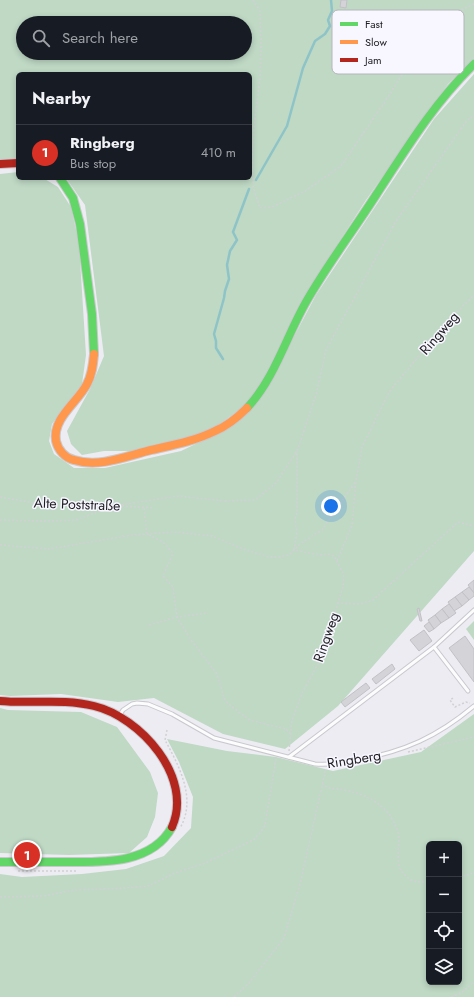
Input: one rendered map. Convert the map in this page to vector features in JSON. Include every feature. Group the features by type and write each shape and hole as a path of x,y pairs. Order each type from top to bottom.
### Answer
{"main road":[{"path":"61,180 72,197 81,228 93,325 94,358 87,384 79,397 57,425 56,438 58,446 66,457 73,460 95,462 113,460 184,443 222,428 238,417 254,402 266,382 297,318 315,286 429,116 454,84 474,64"},
{"path":"0,164 16,163"},
{"path":"0,701 75,702 98,706 119,716 151,742 163,758 171,773 176,789 178,804 174,822 166,836 155,846 133,856 110,861 0,862"}],"lane":[{"path":"289,757 434,647 474,610"},
{"path":"434,647 468,691"},
{"name":"Ringberg","path":"119,716 123,710 132,704 148,704 172,714 214,738 324,765 392,753 428,737 447,726 474,706"}],"path":[{"path":"253,0 260,11 261,45 260,78 254,127 252,168 254,190 260,208 272,207 305,191 341,166 402,74"},
{"path":"461,10 474,4"},
{"name":"Ringweg","path":"289,757 292,720 303,691 318,664 343,587 344,575 337,561 352,525 356,481 362,447 389,392 447,322 474,295"},
{"path":"294,550 297,533 295,518 297,513 297,451"},
{"path":"0,545 49,548 132,535 174,532 212,536 243,549 269,557 289,556 300,544 322,530 356,481"},
{"name":"Alte Poststraße","path":"0,497 46,505 131,506 154,508"},
{"path":"144,508 147,534"},
{"path":"337,603 360,604 373,600 458,522 474,526"},
{"path":"147,534 163,542 173,553 163,576 173,587 177,617 191,640 217,674 225,701 249,720 286,729 291,736"},
{"path":"294,550 319,555 327,554 334,556 337,561"},
{"path":"149,625 177,617 208,613"},
{"path":"453,698 450,700 455,707 466,702"},
{"path":"168,730 165,740 177,762 186,789 187,808 183,823 179,829"},
{"path":"0,897 43,896 74,890 148,886 175,873 205,863 253,840 266,825 277,754"},
{"path":"234,997 249,983 284,938 300,884 325,773 324,765"},
{"path":"322,783 328,788 343,789 362,794 382,807 393,821 398,831 398,865 402,873 412,881 426,882"},
{"path":"18,870 82,870"},
{"path":"462,876 474,873"},
{"path":"451,997 461,993 474,982"}],"green space":[{"path":"0,0 474,0 474,59 464,69 464,10 332,10 332,74 458,74 448,84 366,200 308,290 257,390 240,409 217,426 178,442 131,451 104,451 82,455 71,444 67,431 90,389 104,356 85,205 67,180 252,180 252,72 16,72 16,160 0,160"},
{"path":"474,74 474,551 338,706 285,749 223,734 154,698 118,702 61,694 0,695 0,174 16,172 16,180 46,180 58,187 71,207 79,244 86,355 82,384 52,424 49,441 54,454 74,468 105,468 181,451 225,430 245,415 263,395 316,295 434,119"},
{"path":"474,621 474,640 466,629"},
{"path":"0,708 8,710 81,712 117,727 150,772 158,793 155,817 147,837 129,853 69,855 0,853"},
{"path":"474,714 474,997 0,997 0,874 22,877 82,874 126,869 164,856 191,828 193,797 179,762 167,739 227,751 276,757 333,771 421,752"}],"building":[{"path":"341,0 347,0 346,8 340,7"},
{"path":"474,580 474,593 468,585"},
{"path":"469,587 474,593 474,596 469,600 462,592"},
{"path":"462,592 469,600 462,606 455,597"},
{"path":"455,597 462,606 454,611 448,602"},
{"path":"449,604 456,613 449,618 442,609"},
{"path":"419,608 422,621 420,621 417,609"},
{"path":"442,609 449,618 441,623 435,615"},
{"path":"435,615 441,623 434,629 428,620"},
{"path":"429,622 434,629 429,632 424,626"},
{"path":"424,630 432,641 419,651 410,640"},
{"path":"465,636 474,649 474,682 449,648"},
{"path":"392,664 395,669 376,684 372,679"},
{"path":"366,683 370,688 345,707 341,702"}],"waterway":[{"path":"256,180 287,126 303,68 315,41 325,34 330,26 328,20 332,11 331,0"},
{"path":"223,359 216,348 214,334 229,279 227,265 230,251 237,240 233,232 249,189"}],"traffic: fast":[{"path":"247,408 257,396 273,371 299,315 331,261 433,110 474,64"},
{"path":"61,180 73,198 80,224 92,314 94,354"},
{"path":"0,862 91,862 122,859 151,849 163,840 172,827"}],"traffic: slow":[{"path":"94,354 89,381 62,418 56,433 58,447 62,453 71,459 93,463 103,462 192,440 224,427 247,408"}],"traffic: jam":[{"path":"0,164 16,163"},
{"path":"0,701 71,702 94,706 111,712 129,723 145,736 158,752 169,770 176,789 177,808 172,827"}],"place":[{"name":"Ringberg","path":"27,855"}]}
